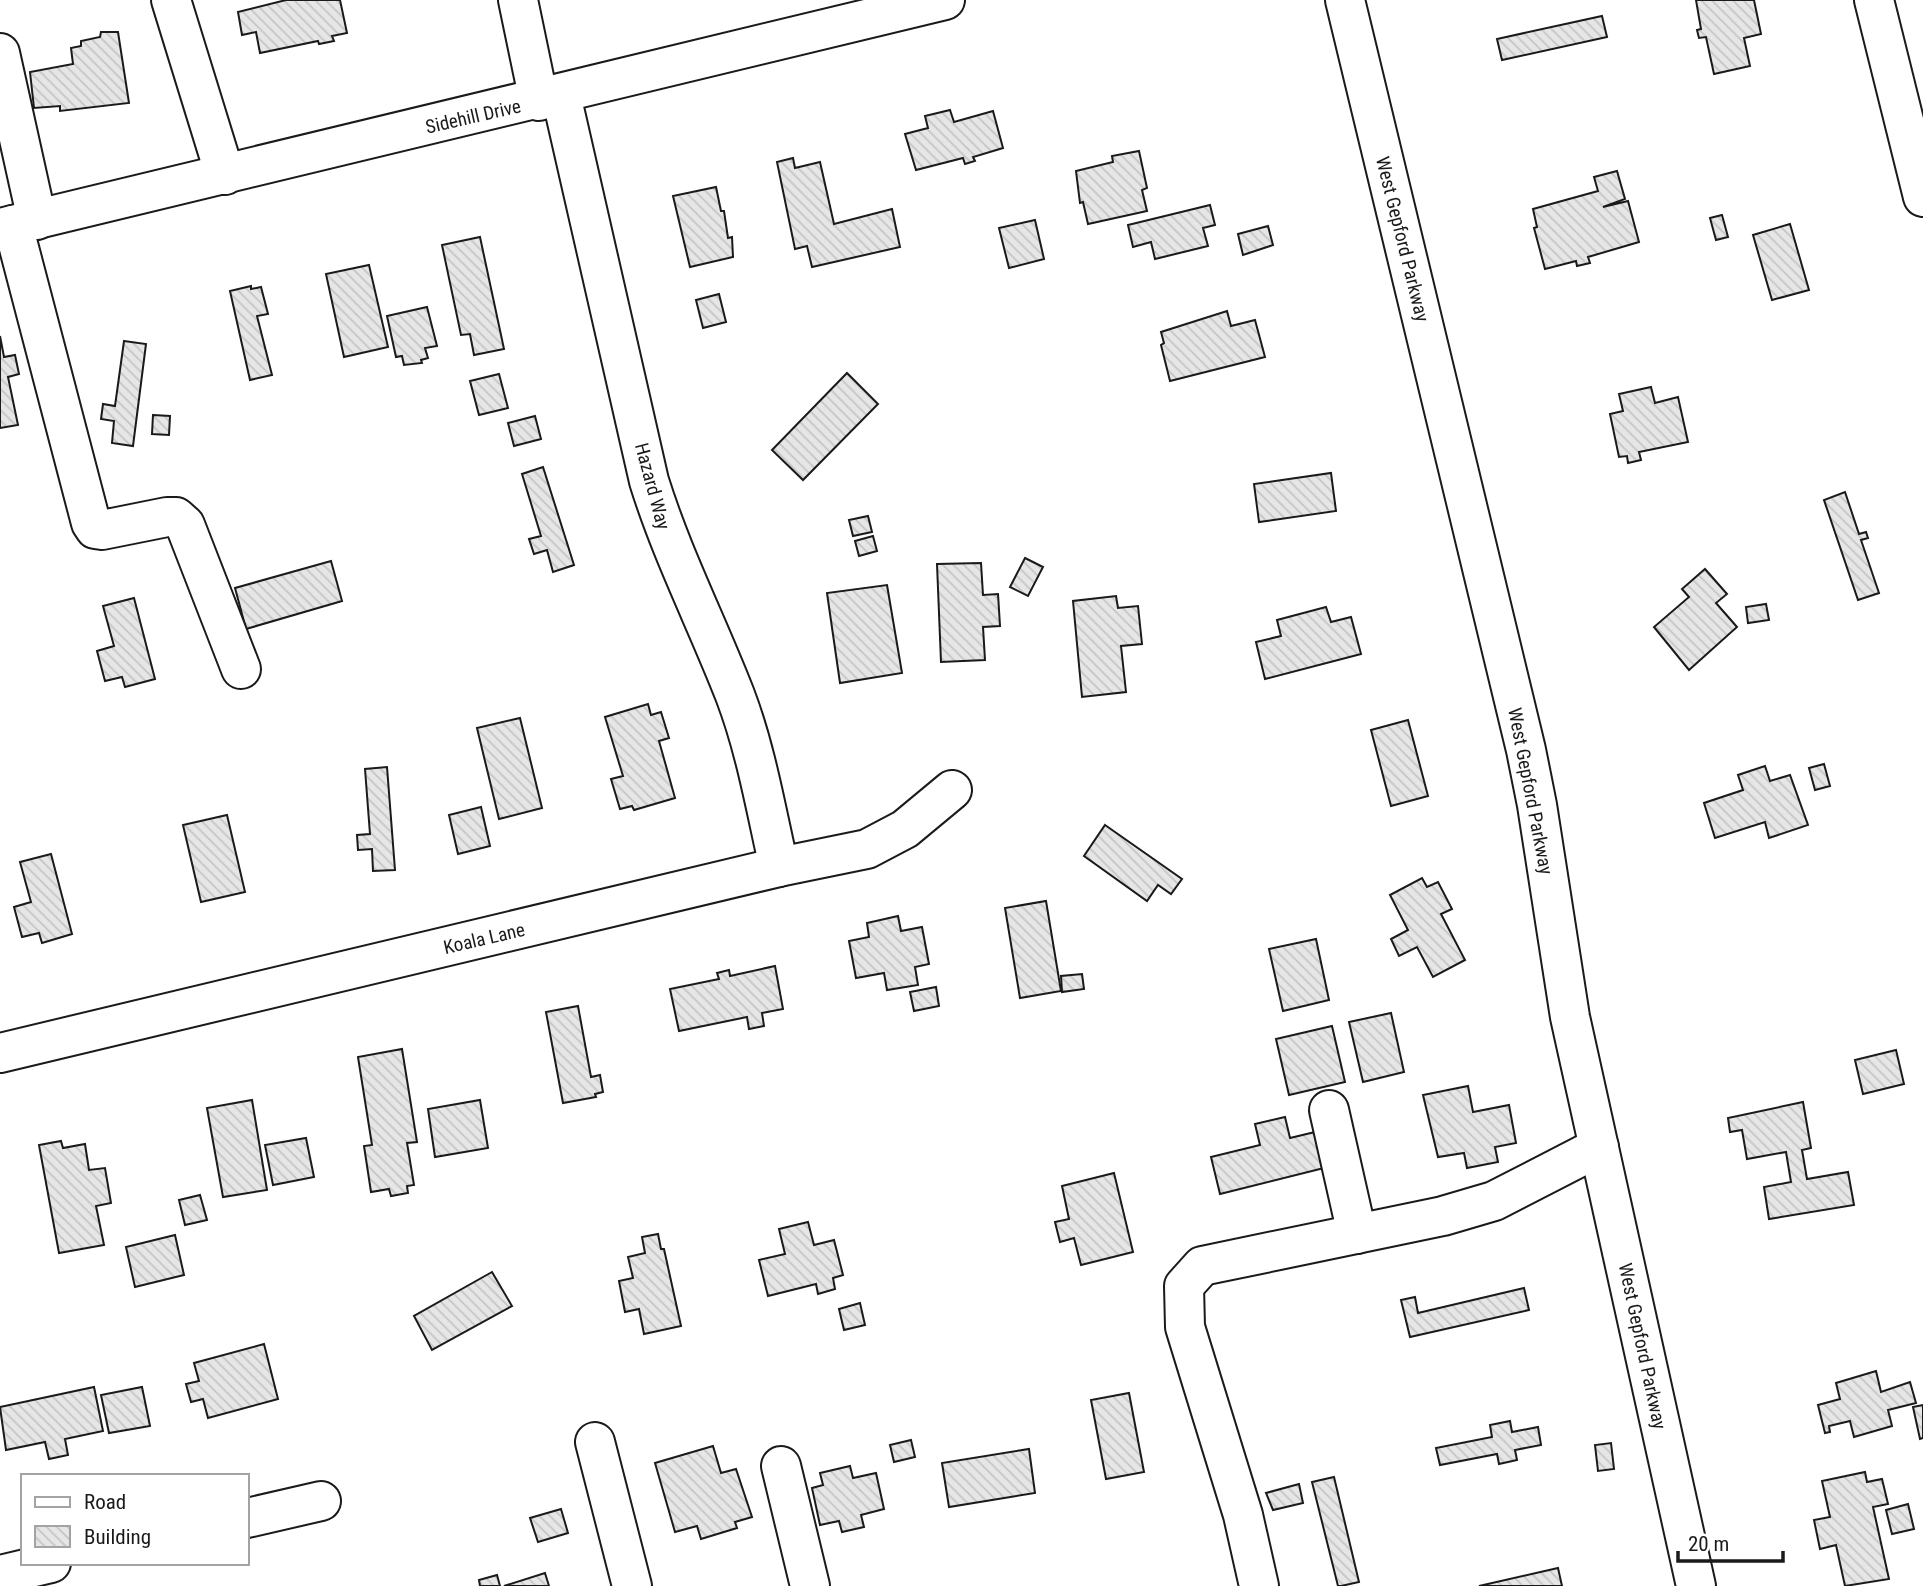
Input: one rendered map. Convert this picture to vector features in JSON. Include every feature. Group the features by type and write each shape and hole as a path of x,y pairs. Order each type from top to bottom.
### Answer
{"street":[{"path":"171,0 225,175"},
{"name":"Hazard Way","path":"518,0 550,98 649,481 666,536 736,697 751,746 779,867"},
{"name":"Sidehill Drive","path":"17,225 946,0"},
{"name":"West Gepford Parkway","path":"1345,0 1528,761 1543,841 1562,979 1696,1586"},
{"path":"1874,0 1923,197"},
{"path":"0,53 17,225 94,529 176,517 190,538 241,668"},
{"name":"Koala Lane","path":"0,1053 779,867 867,849 905,829 953,790"},
{"path":"1329,1110 1357,1234"},
{"path":"1259,1586 1243,1515 1185,1327 1184,1286 1202,1266 1357,1234 1494,1201 1599,1147"},
{"path":"595,1441 632,1586"},
{"path":"781,1466 810,1586"},
{"path":"248,1518 321,1501"},
{"path":"0,1575 42,1565"}],"building":[{"path":"286,0 340,0 347,33 332,36 334,41 319,44 318,41 260,53 256,32 242,35 238,12"},
{"path":"1696,0 1754,0 1761,34 1744,38 1750,66 1714,74 1706,37 1699,38 1697,30 1701,29"},
{"path":"1602,16 1607,37 1502,60 1497,39"},
{"path":"101,32 118,32 129,103 60,111 60,106 34,108 30,72 73,64 71,48 81,46 81,41 100,37"},
{"path":"950,110 954,122 993,111 1003,148 973,157 975,161 965,164 963,158 916,170 905,134 928,128 925,116"},
{"path":"1139,151 1147,188 1142,190 1147,211 1088,224 1083,202 1080,203 1076,171 1113,162 1112,156"},
{"path":"793,158 795,168 820,162 834,224 892,209 900,247 812,267 807,246 795,249 777,162"},
{"path":"1617,171 1625,199 1603,207 1628,201 1639,242 1588,257 1590,263 1577,266 1576,261 1545,269 1534,228 1537,227 1533,209 1598,191 1594,177"},
{"path":"716,187 721,211 724,211 728,238 732,237 733,257 690,267 673,196"},
{"path":"1210,205 1215,225 1203,228 1208,246 1155,259 1151,242 1133,247 1128,225"},
{"path":"1722,215 1728,237 1716,240 1710,218"},
{"path":"1035,220 1044,259 1009,268 999,228"},
{"path":"1790,224 1809,290 1772,300 1753,235"},
{"path":"1268,226 1273,245 1243,255 1238,234"},
{"path":"480,237 504,349 474,355 470,334 461,335 442,245"},
{"path":"369,265 388,347 344,357 326,274"},
{"path":"251,286 251,289 261,287 268,314 257,316 272,375 250,380 230,291"},
{"path":"719,294 726,322 703,328 696,300"},
{"path":"427,307 437,346 425,348 428,358 421,360 422,363 404,365 402,356 396,357 387,316"},
{"path":"1227,311 1231,326 1255,320 1265,357 1170,381 1161,345 1164,343 1161,332"},
{"path":"0,336 4,357 15,355 19,374 8,377 18,425 0,428"},
{"path":"124,341 146,344 133,446 112,443 114,421 101,419 103,404 115,406"},
{"path":"847,373 878,404 803,480 772,450"},
{"path":"499,374 508,408 479,415 470,381"},
{"path":"1651,387 1655,403 1678,397 1688,442 1639,452 1641,460 1628,463 1627,456 1619,457 1610,414 1623,411 1619,394"},
{"path":"153,415 170,416 169,435 152,434"},
{"path":"535,416 541,439 514,446 508,423"},
{"path":"543,467 574,565 553,572 547,550 534,554 529,539 541,536 522,474"},
{"path":"1331,473 1336,511 1259,522 1254,484"},
{"path":"1845,492 1859,534 1866,532 1868,538 1861,540 1879,593 1858,600 1824,500"},
{"path":"868,516 872,532 853,536 849,520"},
{"path":"873,536 877,551 859,556 855,541"},
{"path":"1025,558 1043,567 1028,596 1010,587"},
{"path":"331,561 342,601 246,629 235,588"},
{"path":"981,563 983,595 998,594 1000,626 983,627 985,660 941,662 937,564"},
{"path":"1705,569 1727,594 1716,603 1737,627 1689,670 1654,627 1689,597 1682,589"},
{"path":"887,585 902,673 840,683 827,593"},
{"path":"1116,596 1118,608 1138,606 1142,644 1121,646 1126,692 1082,697 1073,601"},
{"path":"134,598 155,679 125,687 122,677 105,681 97,651 114,646 103,606"},
{"path":"1766,604 1769,620 1748,623 1746,607"},
{"path":"1326,607 1331,622 1351,617 1361,654 1265,679 1256,642 1281,636 1277,620"},
{"path":"648,704 651,715 661,712 669,738 659,741 675,798 634,810 632,806 620,809 611,779 623,776 605,717"},
{"path":"520,718 542,808 499,819 477,728"},
{"path":"1408,720 1428,796 1391,806 1371,730"},
{"path":"1824,764 1830,786 1815,790 1809,768"},
{"path":"1765,766 1770,781 1790,775 1808,825 1769,838 1765,822 1715,838 1704,803 1743,790 1738,775"},
{"path":"387,767 395,870 373,871 372,849 358,850 357,835 370,834 365,769"},
{"path":"481,807 490,846 458,854 449,815"},
{"path":"227,815 245,892 201,902 183,825"},
{"path":"1105,825 1182,879 1171,894 1158,885 1147,901 1084,856"},
{"path":"51,854 72,934 42,943 39,933 22,937 14,907 31,902 20,862"},
{"path":"1422,878 1427,887 1438,882 1452,909 1441,914 1465,960 1433,977 1417,947 1399,956 1391,939 1408,930 1390,895"},
{"path":"1046,901 1061,991 1020,998 1005,908"},
{"path":"898,916 901,931 922,927 929,964 915,967 918,985 887,990 884,973 856,978 849,941 869,937 867,923"},
{"path":"1316,939 1329,1000 1283,1011 1269,949"},
{"path":"775,966 783,1009 762,1013 764,1026 749,1029 747,1017 679,1031 670,989 719,979 717,973 729,970 730,976"},
{"path":"1082,974 1084,989 1062,992 1061,976"},
{"path":"936,987 939,1006 914,1011 910,992"},
{"path":"578,1006 591,1077 600,1075 603,1092 595,1094 596,1097 563,1103 546,1012"},
{"path":"1391,1013 1404,1072 1363,1082 1349,1022"},
{"path":"1332,1026 1345,1082 1289,1095 1276,1039"},
{"path":"402,1049 417,1142 407,1143 414,1185 407,1186 408,1193 391,1196 389,1189 371,1192 364,1146 372,1145 358,1057"},
{"path":"1896,1050 1904,1084 1863,1094 1855,1060"},
{"path":"1468,1086 1473,1112 1509,1105 1516,1143 1495,1147 1498,1162 1467,1168 1464,1153 1438,1157 1423,1095"},
{"path":"252,1100 267,1190 223,1197 207,1108"},
{"path":"480,1100 488,1148 435,1157 428,1109"},
{"path":"1803,1102 1811,1148 1802,1150 1807,1179 1848,1172 1854,1205 1769,1219 1764,1187 1791,1182 1786,1152 1747,1159 1742,1130 1730,1132 1728,1118"},
{"path":"1285,1117 1290,1138 1315,1132 1324,1168 1220,1194 1211,1157 1260,1145 1255,1124"},
{"path":"306,1138 314,1177 273,1185 265,1145"},
{"path":"61,1141 63,1148 85,1144 89,1170 105,1168 111,1203 96,1206 104,1245 59,1253 39,1145"},
{"path":"1114,1173 1133,1252 1081,1265 1074,1238 1060,1242 1055,1222 1069,1219 1062,1186"},
{"path":"200,1195 207,1220 185,1225 179,1200"},
{"path":"808,1222 814,1245 834,1240 843,1275 833,1278 835,1289 818,1294 816,1284 768,1296 759,1260 785,1254 779,1229"},
{"path":"658,1234 661,1249 664,1249 681,1326 644,1334 639,1309 625,1312 619,1281 633,1278 628,1257 645,1253 642,1237"},
{"path":"175,1235 184,1275 135,1287 126,1247"},
{"path":"492,1272 512,1306 432,1350 414,1316"},
{"path":"1524,1288 1529,1310 1410,1337 1401,1300 1415,1297 1418,1313"},
{"path":"860,1303 865,1325 844,1330 839,1309"},
{"path":"264,1344 278,1399 208,1418 203,1399 191,1402 186,1384 199,1381 194,1363"},
{"path":"1876,1371 1881,1392 1910,1382 1916,1403 1888,1410 1892,1426 1854,1437 1850,1421 1829,1426 1830,1432 1825,1433 1818,1405 1840,1399 1836,1383"},
{"path":"94,1387 103,1431 65,1439 68,1455 49,1459 45,1442 6,1450 0,1407"},
{"path":"142,1387 150,1426 109,1433 101,1395"},
{"path":"1129,1393 1144,1472 1106,1479 1091,1400"},
{"path":"1923,1405 1923,1438 1920,1439 1913,1407"},
{"path":"1510,1421 1512,1432 1538,1427 1541,1445 1515,1450 1517,1460 1499,1464 1497,1454 1440,1465 1436,1448 1492,1437 1490,1425"},
{"path":"911,1440 915,1457 894,1462 890,1445"},
{"path":"1611,1443 1614,1469 1598,1471 1595,1445"},
{"path":"713,1446 721,1473 736,1469 752,1517 735,1522 737,1528 701,1539 697,1526 675,1532 655,1463"},
{"path":"1029,1449 1035,1493 949,1507 942,1463"},
{"path":"850,1466 853,1478 876,1473 884,1509 861,1515 864,1527 842,1532 839,1521 820,1525 812,1488 823,1485 820,1473"},
{"path":"1865,1472 1867,1482 1882,1479 1888,1504 1873,1507 1889,1579 1845,1586 1836,1545 1820,1549 1814,1520 1830,1517 1822,1481"},
{"path":"1334,1477 1359,1582 1341,1586 1338,1586 1312,1482"},
{"path":"1299,1484 1303,1503 1273,1510 1266,1493"},
{"path":"1908,1504 1914,1529 1892,1534 1886,1510"},
{"path":"561,1509 568,1533 538,1542 530,1518"},
{"path":"1558,1568 1562,1586 1479,1586"},
{"path":"545,1573 549,1586 504,1586"},
{"path":"497,1575 500,1586 480,1586 479,1580"}]}
